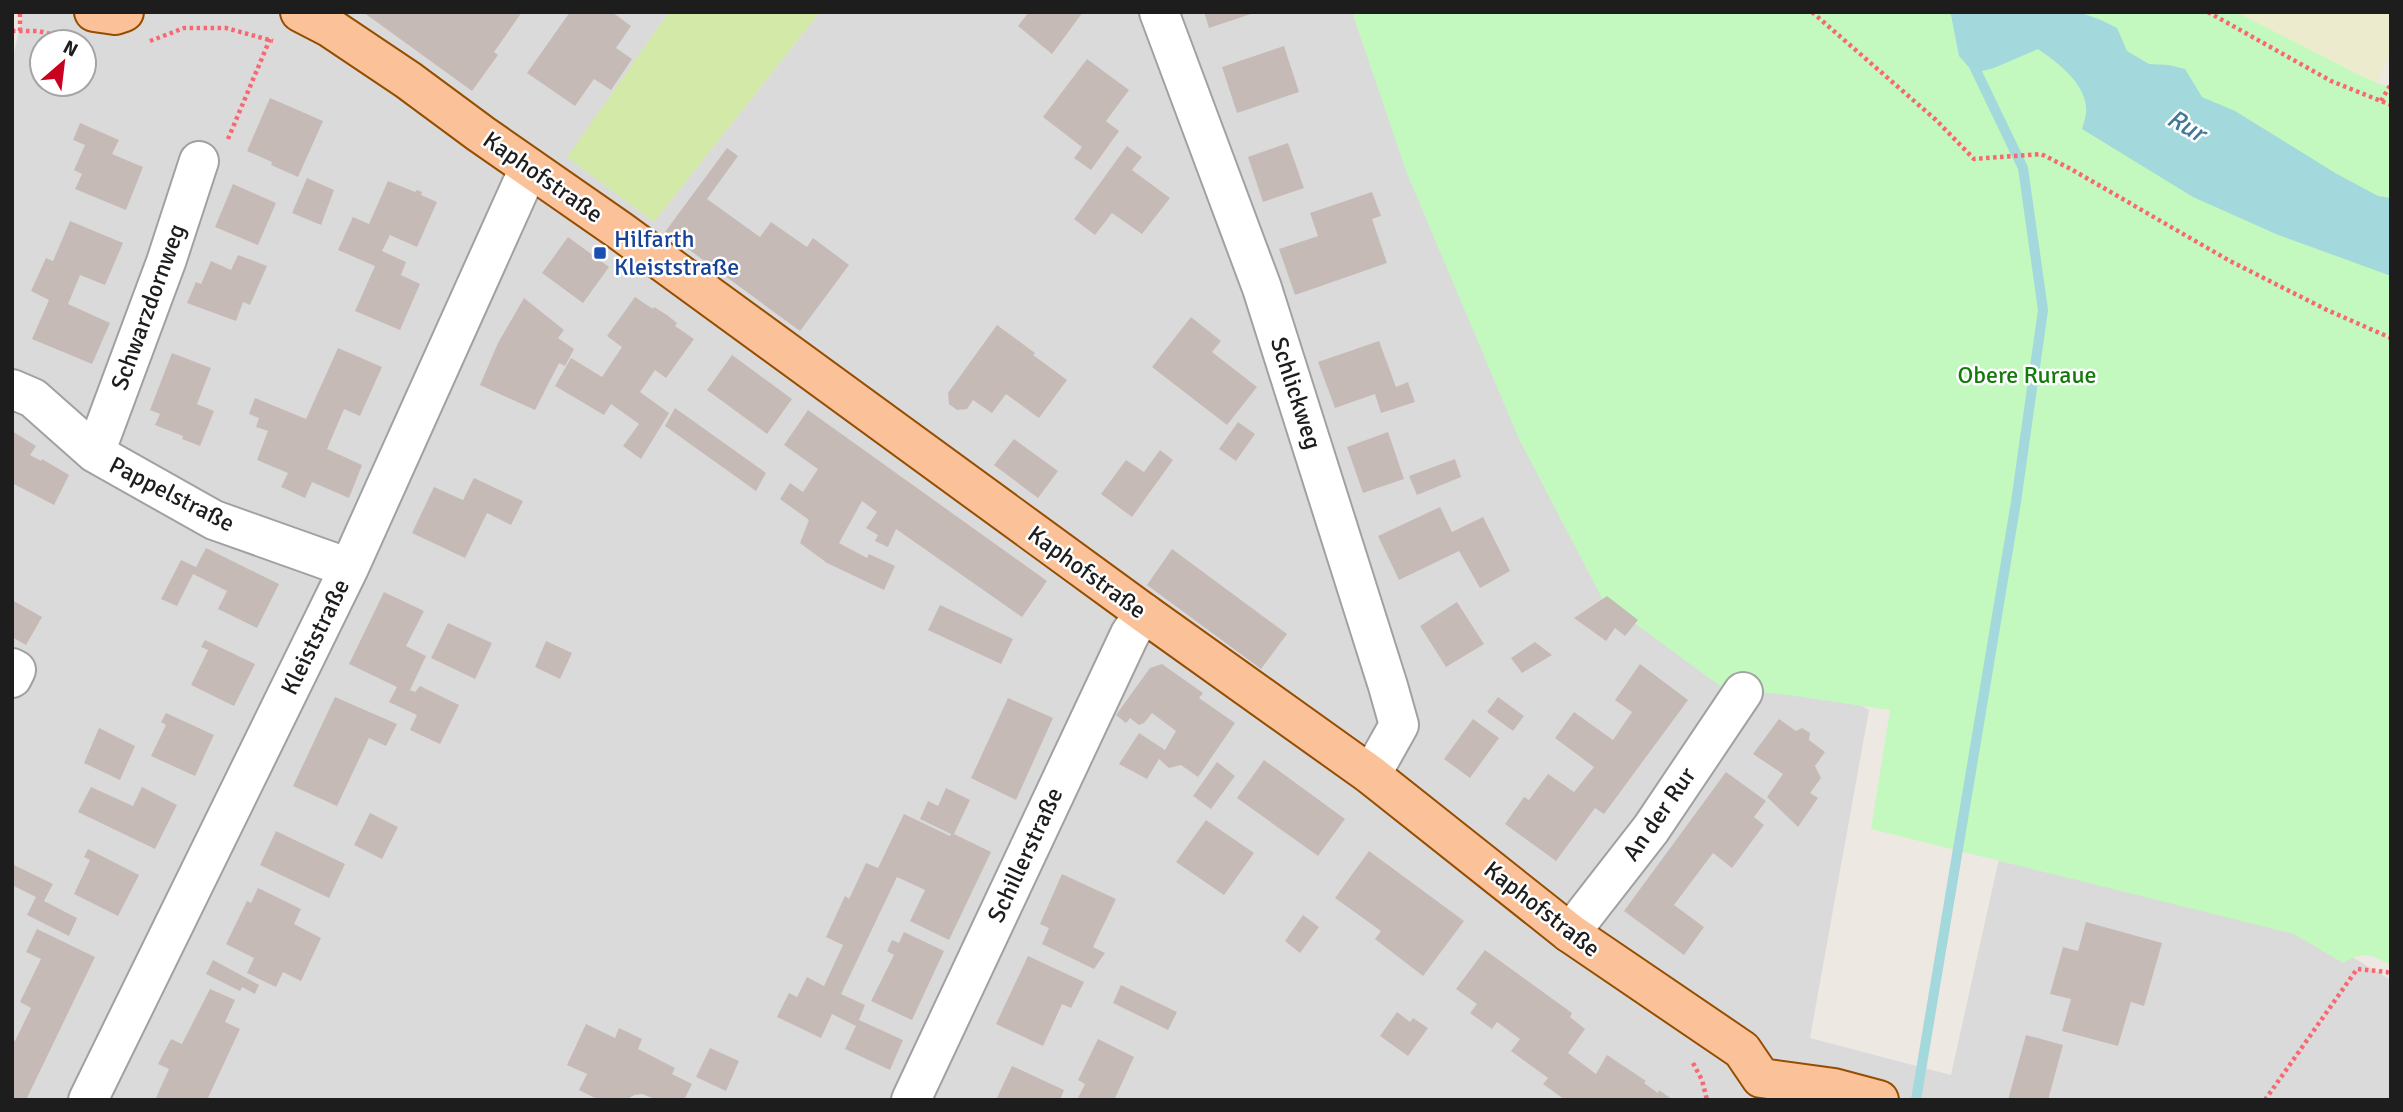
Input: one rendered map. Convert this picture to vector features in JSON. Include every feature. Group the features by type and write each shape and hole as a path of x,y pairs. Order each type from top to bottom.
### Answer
{"main road":[{"path":"84,26 124,12"},
{"name":"Kaphofstraße","path":"300,12 329,27 408,80 619,230 1143,613 1371,775 1570,933 1742,1050 1758,1089 1834,1088 1879,1100"}],"street":[{"name":"Schlickweg","path":"1159,12 1262,288 1399,725 1371,775"},
{"name":"Schwarzdornweg","path":"95,453 166,262 199,161"},
{"name":"Kleiststraße","path":"88,1100 349,568 529,168"},
{"name":"Pappelstraße","path":"12,389 33,398 95,453 214,520 349,568"},
{"name":"Schillerstraße","path":"911,1100 1130,634 1143,613"},
{"path":"12,668 16,670 12,678"},
{"name":"An der Rur","path":"1570,933 1651,829 1743,692"}],"path":[{"path":"20,12 20,31"},
{"path":"1812,12 1936,120 1974,159 2041,154 2230,261 2327,310 2391,338"},
{"path":"2207,12 2331,81 2391,105"},
{"path":"12,31 84,26"},
{"path":"199,161 228,140 270,39"},
{"path":"2381,101 2391,84"},
{"path":"2265,1100 2357,969 2387,972 2391,975"}],"shaded area":[{"path":"23,12 669,12 568,157 654,222 820,12 1368,12 1605,559 1869,710 1810,1038 1951,1075 2001,850 2286,918 2391,980 2391,1100 12,1100 12,62"},
{"path":"2229,12 2391,12 2391,52 2374,89"}],"green space":[{"path":"669,12 820,12 654,222 567,157"},
{"name":"Obere Ruraue","path":"1352,12 2236,12 2363,77 2391,88 2391,966 2367,956 2356,957 2343,963 2294,934 1871,829 1890,710 1723,688 1603,600 1519,439 1406,171"}],"water":[{"name":"Rur","path":"1947,12 2079,12 2117,28 2127,51 2149,64 2185,69 2202,97 2235,111 2378,196 2391,198 2391,276 2276,234 2193,197 2082,129 2086,110 2080,89 2061,66 2038,49 1994,68 1974,73 1959,56 1951,15"}],"building":[{"path":"363,12 522,12 494,52 498,55 472,91"},
{"path":"570,12 612,12 631,26 616,48 632,59 611,90 594,79 575,106 527,73"},
{"path":"1029,12 1083,12 1052,54 1018,26"},
{"path":"1204,12 1254,12 1254,13 1209,28"},
{"path":"1284,46 1299,92 1237,113 1222,67"},
{"path":"1087,59 1129,90 1106,121 1119,131 1091,170 1074,158 1082,147 1043,117"},
{"path":"270,98 323,121 298,177 247,151"},
{"path":"80,123 119,140 112,154 143,167 126,210 75,189 82,174 74,170 85,145 73,140"},
{"path":"1288,143 1304,188 1263,202 1248,157"},
{"path":"1127,146 1142,157 1132,170 1170,198 1142,234 1112,213 1095,235 1074,219"},
{"path":"727,148 738,156 707,199 760,237 771,222 807,247 813,238 849,265 800,331 665,232"},
{"path":"307,178 334,190 321,225 292,213"},
{"path":"388,181 415,192 422,192 421,195 437,202 417,247 390,235 382,251 406,262 401,275 420,284 400,330 355,311 375,266 338,250 353,217 369,224"},
{"path":"233,184 276,203 258,245 215,227"},
{"path":"1372,192 1381,216 1372,219 1387,263 1295,295 1279,249 1318,236 1310,213"},
{"path":"70,221 123,243 105,285 80,275 68,304 110,323 92,364 32,339 49,300 31,291 46,258 53,261"},
{"path":"568,237 609,267 583,303 542,273"},
{"path":"238,255 267,266 250,305 243,302 236,321 187,303 196,282 201,284 211,261 231,270"},
{"path":"635,297 667,315 677,323 675,326 694,339 666,378 655,370 640,392 669,413 641,459 623,446 639,424 611,404 604,415 555,386 571,358 602,377 622,347 607,336"},
{"path":"524,298 564,330 558,338 574,349 565,366 559,363 535,410 480,385 498,343"},
{"path":"1191,317 1221,341 1212,352 1257,387 1227,425 1152,367"},
{"path":"997,325 1067,380 1039,418 1006,394 992,413 973,400 967,409 957,410 949,404 948,393"},
{"path":"1379,341 1396,387 1408,382 1415,402 1381,413 1375,394 1335,408 1318,362"},
{"path":"338,348 382,367 360,416 344,409 327,449 362,465 349,498 312,482 305,498 281,487 288,473 257,460 268,431 256,427 259,418 249,414 255,398 306,419"},
{"path":"172,353 211,368 197,404 214,411 200,446 155,425 160,414 150,410"},
{"path":"732,355 792,399 767,434 707,390"},
{"path":"675,408 766,473 756,491 665,426"},
{"path":"808,410 1047,581 1022,617 896,529 888,547 875,541 878,535 866,528 877,512 862,501 839,543 867,558 869,554 895,566 884,590 827,563 800,543 809,520 780,499 790,483 803,492 818,469 784,445"},
{"path":"1238,422 1255,434 1236,461 1219,449"},
{"path":"12,431 36,446 30,455 69,475 54,505 12,483"},
{"path":"1388,432 1404,479 1363,493 1347,447"},
{"path":"1014,439 1058,471 1038,498 994,465"},
{"path":"1160,450 1173,460 1132,517 1101,494 1126,460 1144,472"},
{"path":"1455,459 1461,477 1417,495 1409,476"},
{"path":"474,478 523,501 511,525 487,513 465,558 412,533 434,487 463,500"},
{"path":"1440,507 1452,532 1483,517 1510,571 1480,588 1459,551 1399,580 1378,536"},
{"path":"206,548 279,584 257,628 218,609 227,591 193,574 177,606 161,599 181,560 196,567"},
{"path":"1172,549 1287,634 1261,669 1147,585"},
{"path":"384,592 424,611 406,646 426,656 410,690 415,692 420,686 459,705 440,744 410,730 417,715 389,702 397,687 349,664"},
{"path":"1607,596 1638,620 1625,636 1615,628 1606,641 1574,618"},
{"path":"12,600 42,617 26,645 12,637"},
{"path":"1457,602 1484,644 1446,667 1420,626"},
{"path":"940,605 1013,639 1001,664 928,630"},
{"path":"448,623 492,643 475,679 431,658"},
{"path":"205,640 255,664 234,706 191,685 208,650 201,647"},
{"path":"546,641 572,653 560,679 535,667"},
{"path":"1535,642 1552,655 1522,673 1511,658"},
{"path":"1162,664 1203,693 1199,698 1235,723 1198,777 1181,765 1169,768 1159,759 1147,779 1119,764 1139,733 1165,750 1176,731 1152,713 1139,725 1130,718 1126,723 1116,715 1150,668"},
{"path":"1640,664 1688,700 1604,814 1595,808 1556,861 1505,824 1524,797 1529,800 1548,774 1574,792 1594,767 1555,738 1574,712 1613,740 1632,712 1615,700"},
{"path":"335,697 397,724 386,746 369,738 337,806 293,786"},
{"path":"1498,697 1524,716 1513,731 1487,712"},
{"path":"1008,698 1053,718 1016,800 971,778"},
{"path":"166,713 214,735 195,776 151,756 166,725 161,722"},
{"path":"1473,719 1499,738 1470,778 1444,759"},
{"path":"1779,719 1796,731 1802,728 1810,733 1809,740 1825,752 1815,766 1821,778 1810,793 1818,798 1798,827 1767,797 1783,774 1753,754"},
{"path":"99,728 135,746 120,780 84,763"},
{"path":"1264,760 1345,819 1318,856 1237,798"},
{"path":"1217,762 1235,776 1211,809 1193,796"},
{"path":"1726,772 1766,801 1754,817 1764,825 1732,868 1713,853 1674,905 1704,927 1684,955 1624,911"},
{"path":"91,787 133,806 142,787 177,805 155,849 78,812"},
{"path":"946,788 970,800 954,834 991,852 949,940 910,921 925,890 897,877 841,994 865,1005 859,1020 903,1040 890,1070 845,1049 856,1026 832,1014 821,1038 777,1017 789,993 797,997 807,977 824,986 843,945 826,937 845,896 849,899 866,863 878,868 904,814 950,836 951,834 920,819 928,801 938,806"},
{"path":"370,813 398,827 382,859 354,845"},
{"path":"1206,820 1254,853 1224,895 1176,862"},
{"path":"276,831 345,864 329,898 260,865"},
{"path":"88,849 139,875 118,916 74,894 90,860 84,857"},
{"path":"1369,851 1464,921 1423,976 1375,939 1381,931 1335,898"},
{"path":"14,865 53,884 44,901 77,918 69,936 27,915 36,897 12,885"},
{"path":"1062,874 1116,899 1093,947 1105,953 1094,969 1042,944 1049,928 1040,924"},
{"path":"258,888 301,909 294,924 321,938 301,981 283,972 276,987 247,973 254,958 226,944 247,901 251,903"},
{"path":"1303,915 1319,927 1300,953 1285,941"},
{"path":"2086,922 2162,943 2144,1006 2131,1002 2118,1046 2062,1031 2071,999 2050,994 2063,947 2078,951"},
{"path":"37,929 95,957 26,1100 12,1100 12,1039 15,1041 31,1008 20,1002 41,959 26,952"},
{"path":"904,932 944,951 912,1020 871,1001 894,955 887,951 892,940 899,943"},
{"path":"1485,950 1572,1013 1570,1017 1585,1029 1568,1053 1596,1074 1607,1055 1646,1081 1644,1083 1658,1093 1659,1090 1673,1100 1565,1100 1543,1084 1548,1078 1511,1051 1520,1039 1497,1022 1492,1029 1470,1013 1477,1004 1456,989"},
{"path":"1028,956 1084,982 1071,1008 1062,1004 1043,1046 996,1024"},
{"path":"213,960 259,985 255,994 242,987 240,991 206,974"},
{"path":"1121,985 1177,1012 1168,1030 1113,1003"},
{"path":"210,989 235,1000 225,1022 240,1029 207,1100 155,1100 169,1069 158,1064 171,1039 182,1044"},
{"path":"1397,1012 1410,1022 1413,1018 1428,1028 1408,1056 1380,1036"},
{"path":"586,1024 615,1038 619,1028 642,1039 638,1049 675,1068 672,1074 692,1084 684,1100 657,1100 642,1094 626,1100 599,1100 579,1090 587,1074 567,1065"},
{"path":"2026,1035 2063,1045 2048,1100 2008,1100"},
{"path":"1098,1039 1134,1057 1115,1098 1119,1100 1077,1100 1085,1084 1078,1080"},
{"path":"710,1048 739,1061 726,1091 696,1077"},
{"path":"1012,1066 1064,1090 1060,1100 996,1100"}],"waterway":[{"path":"1916,1100 2016,502 2043,310 2023,168 1972,62"}],"place":[{"name":"Hilfarth Kleiststraße","path":"600,253"}]}
